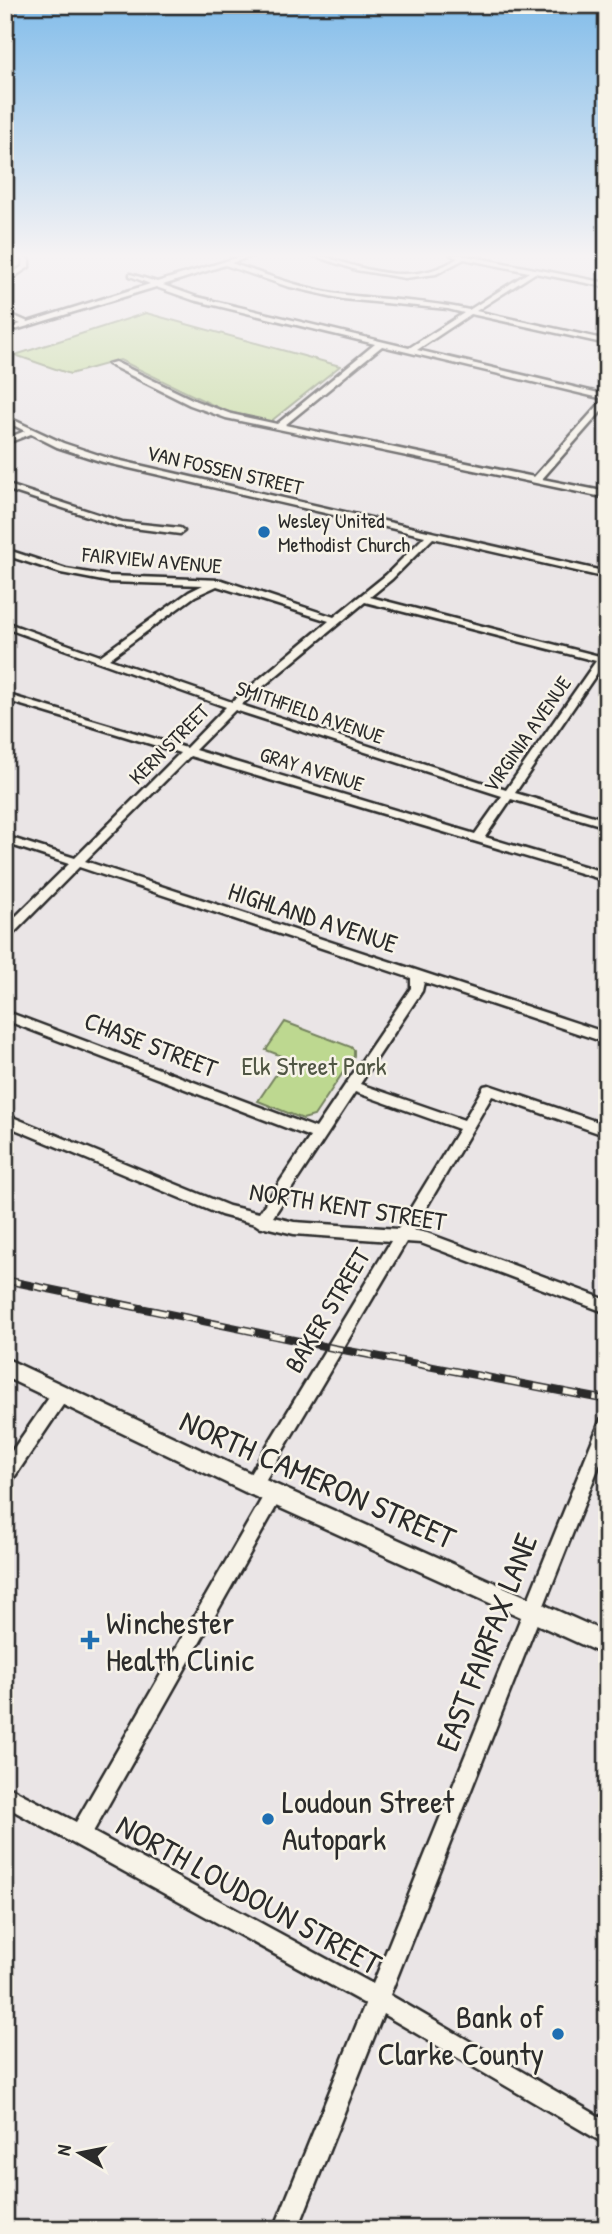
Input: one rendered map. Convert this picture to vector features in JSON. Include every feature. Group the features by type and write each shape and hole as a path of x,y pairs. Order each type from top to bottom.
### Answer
{"main road":[{"name":"NORTH CAMERON STREET","path":"5,1367 253,1485 607,1645"}],"street":[{"path":"279,426 361,359"},
{"path":"449,359 607,398 536,480"},
{"path":"112,364 214,412 607,495"},
{"name":"VAN FOSSEN STREET","path":"5,418 71,449 127,466 607,575"},
{"path":"5,442 31,431"},
{"path":"5,486 121,524 180,531"},
{"name":"KERN STREET","path":"5,935 233,706 407,562 431,535"},
{"name":"FAIRVIEW AVENUE","path":"5,552 64,571 108,579 218,582 334,620"},
{"path":"101,660 200,588 218,582"},
{"path":"362,598 443,621 605,658"},
{"name":"SMITHFIELD AVENUE","path":"5,625 233,706 508,796 607,824"},
{"name":"VIRGINIA AVENUE","path":"478,838 605,658"},
{"name":"GRAY AVENUE","path":"5,697 607,877"},
{"name":"HIGHLAND AVENUE","path":"5,839 607,1038"},
{"path":"261,1222 417,988 418,976"},
{"name":"CHASE STREET","path":"5,1015 319,1135"},
{"path":"352,1086 466,1126"},
{"name":"BAKER STREET","path":"253,1485 489,1090 607,1131"},
{"name":"NORTH KENT STREET","path":"5,1119 226,1211 261,1222 294,1228 422,1237 607,1307"},
{"path":"5,1476 61,1394"},
{"name":"EAST FAIRFAX LANE","path":"286,2229 607,1424"},
{"path":"79,1836 274,1494"},
{"name":"NORTH LOUDOUN STREET","path":"6,1797 377,1999 607,2134"}],"green space":[{"path":"27,359 315,359 340,366 270,422 225,411 120,360 70,374"},
{"name":"Elk Street Park","path":"285,1022 354,1050 354,1056 314,1116 303,1119 258,1101 287,1058 266,1050"}],"railway":[{"path":"5,1280 333,1348 607,1400"}],"place":[{"name":"Wesley United Methodist Church","path":"264,532"},
{"name":"Winchester Health Clinic","path":"90,1640"},
{"name":"Loudoun Street Autopark","path":"268,1819"},
{"name":"Bank of Clarke County","path":"558,2034"}]}
